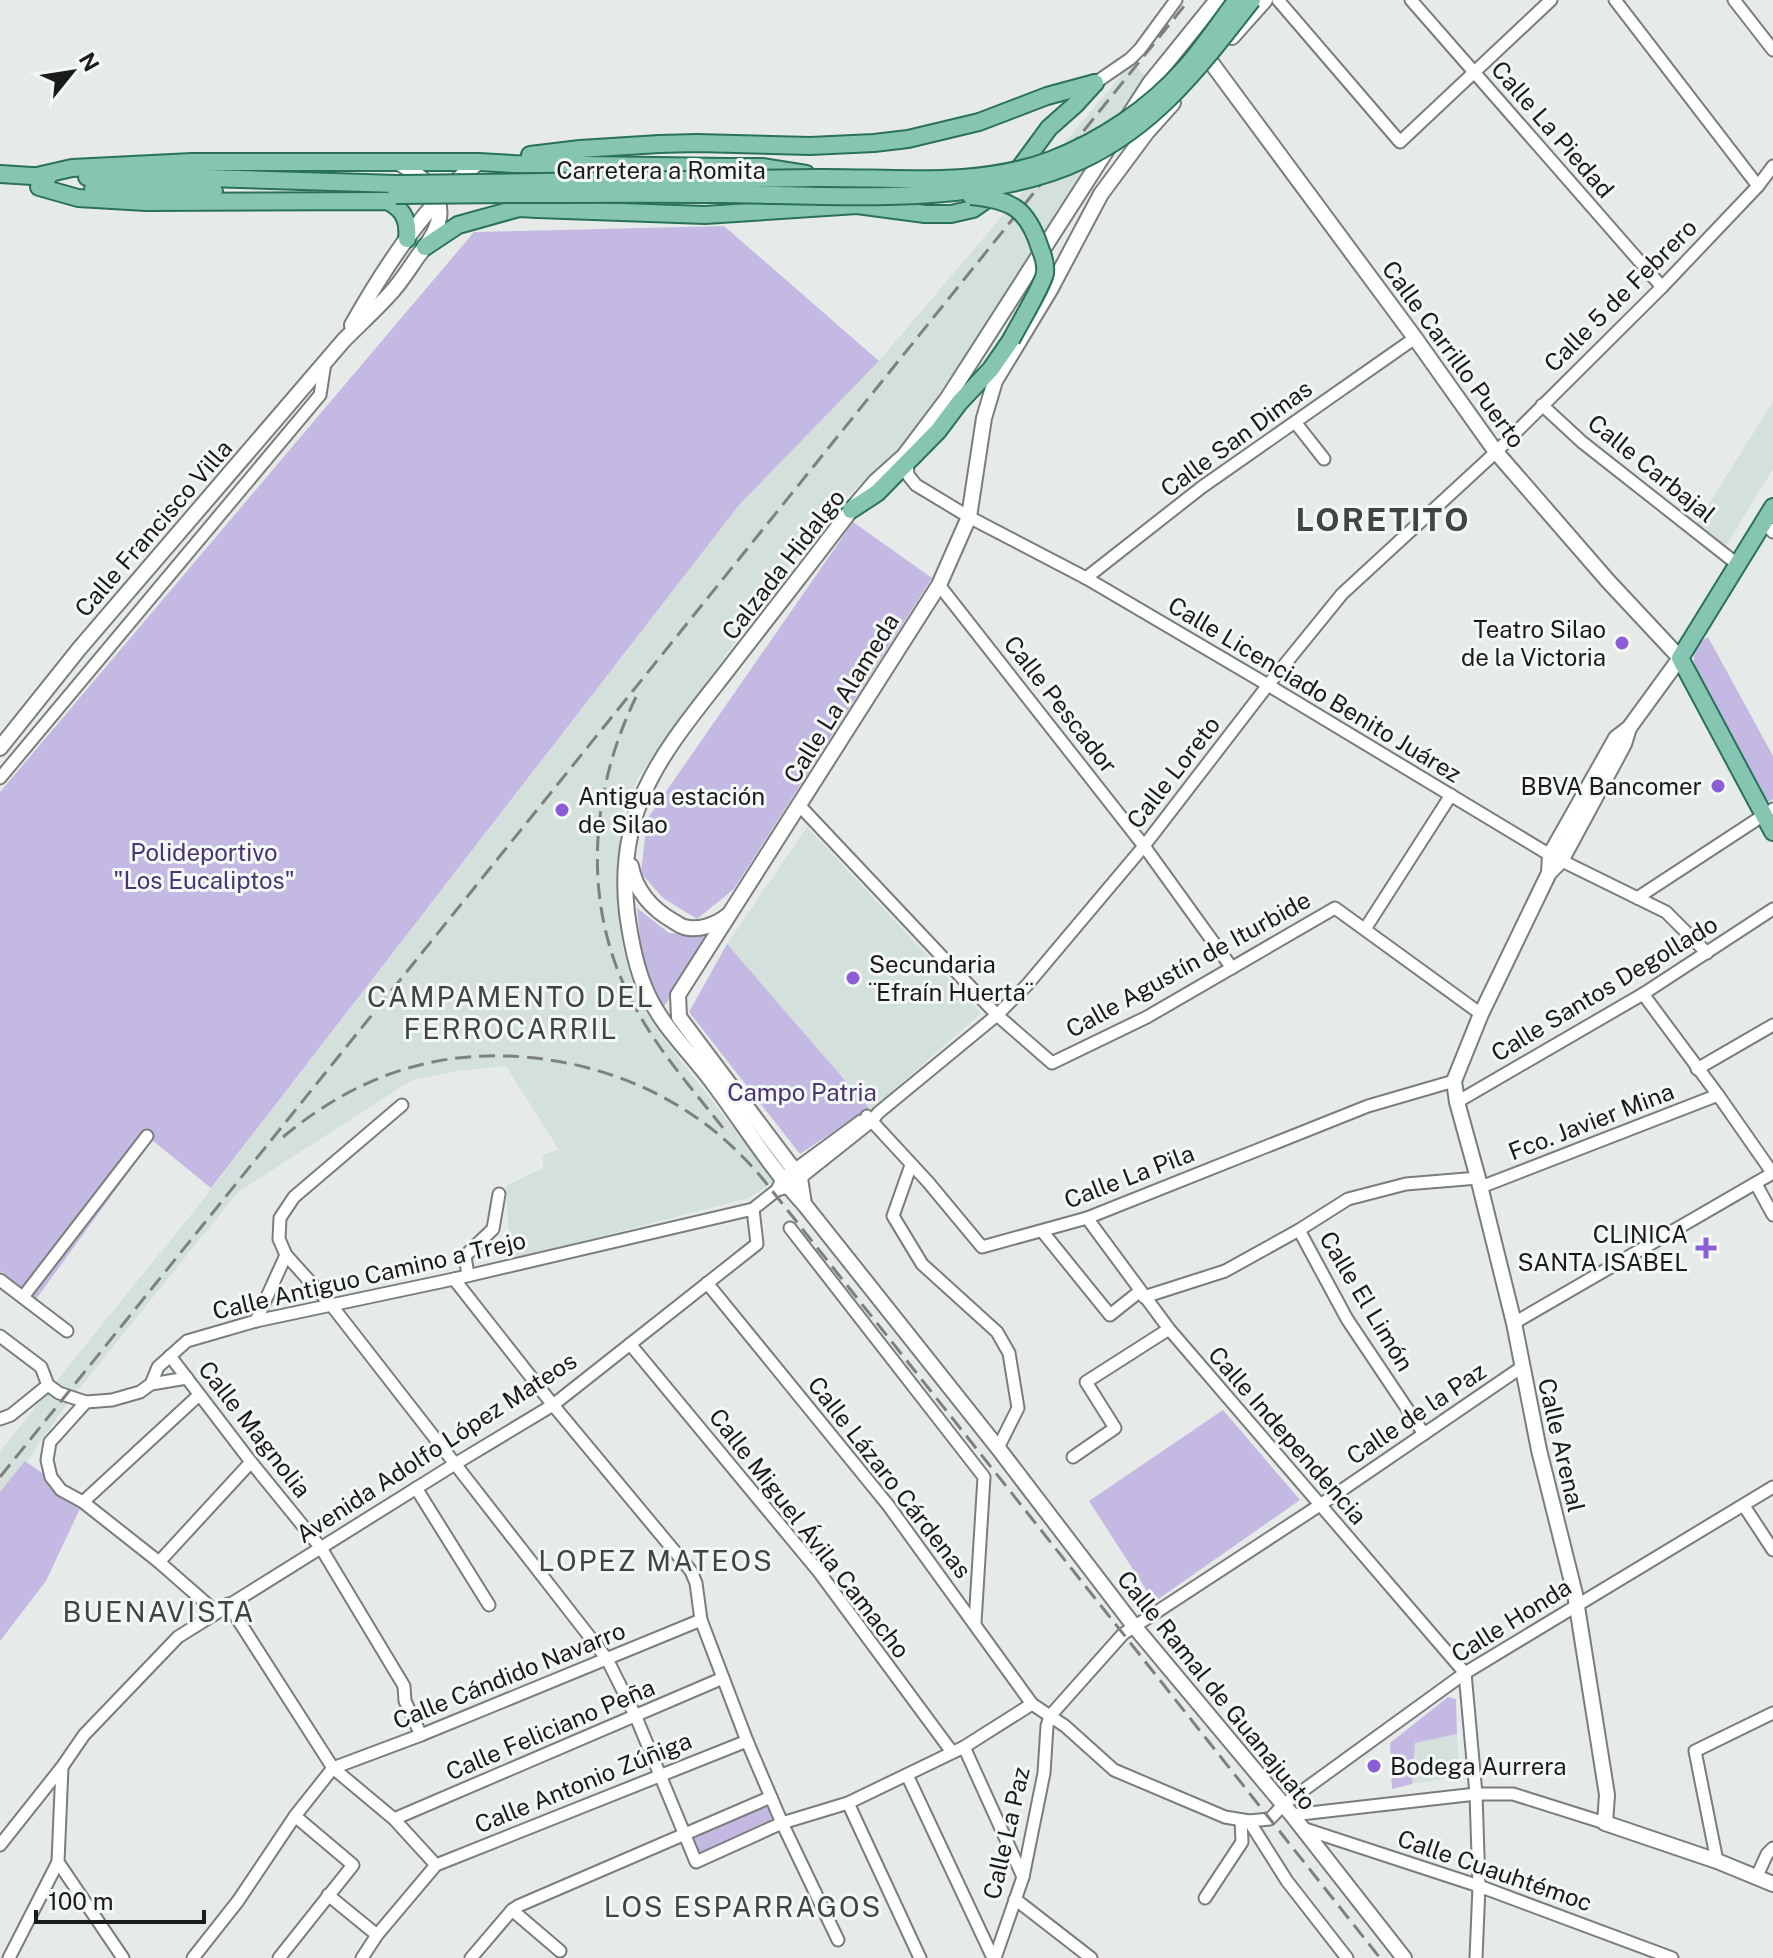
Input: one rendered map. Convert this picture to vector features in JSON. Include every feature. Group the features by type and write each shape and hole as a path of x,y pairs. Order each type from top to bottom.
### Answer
{"main road":[{"name":"Carretera a Romita","path":"397,189 818,178 950,178 1016,171 1052,160 1086,144 1153,100 1185,67 1237,0"},
{"name":"Carretera a Romita","path":"0,183 143,176 397,189 866,195 945,193 996,186 1051,173 1082,161 1152,115 1181,88 1252,0"},
{"path":"479,162 580,149 659,144 810,146 885,142 979,122 1047,96 1095,83"},
{"path":"425,247 458,225 519,208 705,215 857,205 925,214 951,214 973,209 1007,184 1049,128 1095,83"},
{"path":"38,182 72,168 192,162 479,162 762,167 795,171 818,178"},
{"path":"514,164 503,177 503,187 507,198 519,208"},
{"name":"Carretera a Romita","path":"0,174 38,182"},
{"path":"38,182 78,198 146,202 387,201 403,211 408,229 407,239"},
{"path":"851,510 877,493 938,431 991,369 1015,340 1046,275 1044,259 1024,214 999,199 945,193"},
{"path":"537,209 561,204 777,204 866,195"},
{"path":"1773,507 1768,527 1737,564 1680,658 1768,812 1773,832"}],"street":[{"path":"1095,83 1119,68 1140,49 1176,0"},
{"name":"Calzada Hidalgo","path":"789,1181 663,1022 637,969 626,889 627,846 640,798 666,753 851,510 875,482 904,456 947,399 1150,83 1217,0"},
{"name":"Calle La Alameda","path":"679,1017 678,995 939,585 969,517 984,418 995,381 1015,340 1050,290 1101,194 1147,132 1265,0"},
{"path":"1278,0 1400,142 1551,0"},
{"name":"Calle La Piedad","path":"1411,0 1662,287"},
{"path":"1615,0 1758,186"},
{"path":"1734,0 1773,50"},
{"name":"Calle Carrillo Puerto","path":"1186,38 1210,61 1496,452 1608,581 1680,658"},
{"path":"1150,83 1170,106"},
{"path":"396,162 424,179 437,202"},
{"name":"Calle Francisco Villa","path":"344,340 374,287 407,239 460,176 479,162"},
{"name":"Calle 5 de Febrero","path":"1496,452 1662,287 1758,186 1773,166"},
{"path":"1085,184 1101,194"},
{"name":"Calle Francisco Villa","path":"0,748 79,649 325,362 390,295 425,247 439,220 437,202"},
{"path":"996,322 1010,324 1018,331 1015,340"},
{"name":"Calle San Dimas","path":"1086,578 1202,487 1415,338"},
{"path":"0,778 320,395 325,362"},
{"name":"Calle Carbajal","path":"1542,405 1582,442 1737,564"},
{"path":"1295,422 1324,459"},
{"name":"Calle Loreto","path":"789,1181 997,1015 1027,985 1144,846 1342,594 1496,452"},
{"name":"Calle Licenciado Benito Juárez","path":"907,462 908,475 916,485 969,517 1086,578 1556,858 1666,912 1707,953"},
{"name":"Calle Pescador","path":"939,585 1144,846 1232,968"},
{"path":"1454,1081 1481,1014 1556,858 1624,744 1629,728 1680,658"},
{"path":"1365,929 1451,795"},
{"name":"Calle Agustín de Iturbide","path":"799,805 997,1015 1052,1063 1147,1017 1335,908 1481,1014"},
{"path":"1637,898 1768,812"},
{"path":"627,846 632,874 640,891 651,906 665,917 684,928 703,928 722,920 733,911"},
{"name":"Calle Santos Degollado","path":"1457,1102 1643,994 1773,909"},
{"path":"1514,1323 1773,1172 1643,994"},
{"path":"663,1022 679,1017 789,1181"},
{"path":"1697,1069 1773,1025"},
{"name":"Calle Arenal","path":"1454,1081 1514,1323 1539,1450 1575,1594 1607,1795 1605,1823"},
{"name":"Calle La Pila","path":"872,1117 982,1247 1087,1218 1368,1106 1454,1081"},
{"name":"Fco. Javier Mina","path":"1042,1231 1110,1315 1142,1294 1225,1271 1348,1199 1406,1184 1479,1183 1718,1095"},
{"path":"402,1105 294,1197 280,1218 279,1239 286,1255 332,1306 607,1659 636,1717 696,1862 782,1823 848,1803 964,1747 1032,1704 1065,1726 1114,1770 1225,1817 1245,1821 1476,1794 1513,1794 1717,1861 1773,1884"},
{"path":"23,1297 147,1136"},
{"path":"911,1165 893,1216 922,1264 997,1332 1009,1353 1018,1408 998,1448"},
{"name":"Calle Ramal de Guanajuato","path":"789,1181 1134,1626 1292,1816 1404,1958"},
{"name":"Calle Antiguo Camino a Trejo","path":"151,1384 158,1367 187,1341 256,1321 454,1279 753,1209 789,1181"},
{"path":"1756,1184 1773,1215"},
{"path":"468,1275 465,1256 493,1229 499,1194"},
{"name":"Avenida Adolfo López Mateos","path":"0,1845 84,1735 178,1637 553,1405 757,1244 753,1209"},
{"name":"Calle Independencia","path":"1087,1218 1169,1329 1465,1673"},
{"path":"790,1228 984,1477 975,1623"},
{"name":"Calle El Limón","path":"1299,1230 1347,1319 1424,1434"},
{"path":"256,1321 286,1255"},
{"path":"454,1279 553,1405 691,1571 696,1583 701,1620 747,1741 838,1940"},
{"path":"0,1280 67,1331"},
{"name":"Calle Lázaro Cárdenas","path":"707,1283 888,1505 1032,1704"},
{"path":"1073,1457 1115,1428 1086,1382 1169,1329"},
{"path":"0,1336 41,1367 48,1385 59,1393 86,1402 112,1400 140,1392 151,1384 187,1378"},
{"name":"Calle Miguel Ávila Camacho","path":"630,1344 819,1572 952,1752"},
{"name":"Calle Magnolia","path":"170,1356 321,1548 404,1686 405,1701 421,1735"},
{"name":"Calle de la Paz","path":"1050,1716 1123,1634 1522,1367"},
{"path":"0,1419 11,1415 48,1385"},
{"path":"83,1502 199,1395"},
{"path":"86,1402 50,1442 47,1460 51,1477 61,1490 83,1502 216,1612"},
{"path":"159,1562 251,1462"},
{"name":"Calle Honda","path":"1292,1816 1465,1673 1773,1487"},
{"path":"416,1488 489,1605"},
{"path":"1744,1506 1773,1550"},
{"path":"228,1604 333,1768 394,1819 436,1865 377,1935 365,1954 381,1958"},
{"name":"Calle Cándido Navarro","path":"333,1768 701,1620"},
{"path":"1465,1673 1476,1794 1479,1886 1476,1958"},
{"name":"Calle Feliciano Peña","path":"394,1819 723,1678"},
{"path":"1717,1861 1695,1751 1773,1713"},
{"name":"Calle La Paz","path":"994,1958 1023,1877 1044,1773 1050,1716"},
{"name":"Calle Antonio Zúñiga","path":"436,1865 747,1741"},
{"path":"964,1747 1023,1877"},
{"path":"9,1958 58,1862 62,1767"},
{"path":"193,1958 238,1901 295,1816 333,1768"},
{"path":"907,1775 994,1958"},
{"path":"471,1958 512,1910 771,1797"},
{"path":"848,1803 920,1958"},
{"path":"279,1958 353,1865 295,1816"},
{"name":"Calle Cuauhtémoc","path":"1292,1816 1672,1958"},
{"path":"1205,1898 1242,1842 1245,1821"},
{"path":"1245,1821 1347,1958"},
{"path":"1757,1876 1773,1848"},
{"path":"58,1862 123,1958"},
{"path":"328,1895 377,1935"},
{"path":"1015,1899 1091,1958"},
{"path":"512,1910 560,1951"}],"shaded area":[{"path":"1132,63 1147,77 976,341 901,447 824,518 638,778 624,810 618,857 619,907 622,945 631,979 645,1010 663,1038 775,1181 748,1198 510,1260 506,1186 543,1168 543,1155 560,1149 506,1066 412,1080 238,1192 66,1405 0,1500 0,1451 194,1211 739,505 879,361"},
{"path":"1773,402 1773,469 1722,552 1693,529"},
{"name":"Secundaria ¨Efraín Huerta¨","path":"807,827 981,1013 871,1110 727,944"},
{"path":"1457,1734 1459,1776 1412,1784 1415,1743"}],"green space":[{"name":"Polideportivo \"Los Eucaliptos\"","path":"724,226 879,361 739,505 211,1188 152,1140 36,1299 0,1271 0,792 474,232"},
{"path":"853,522 932,578 734,889 697,919 663,898 641,873 647,819"},
{"path":"1708,637 1773,756 1773,799 1768,802 1696,669 1694,650"},
{"path":"637,908 669,933 712,936 663,1008 643,966"},
{"name":"Campo Patria","path":"727,944 869,1108 800,1154 689,1012"},
{"path":"1223,1410 1300,1500 1154,1602 1089,1501"},
{"path":"25,1461 83,1502 46,1581 0,1641 0,1492"},
{"path":"1448,1697 1456,1699 1457,1734 1415,1743 1412,1784 1392,1789 1390,1743"},
{"path":"768,1803 776,1821 701,1857 694,1838"}],"railway":[{"path":"0,1477 1189,0"},
{"path":"636,697 608,775 600,816 597,857 607,937 620,976 648,1029 723,1128"},
{"path":"283,1137 315,1113 381,1077 416,1066 489,1056 527,1057 596,1070 650,1090 698,1119 742,1156 762,1178 1380,1958"}],"place":[{"name":"Teatro Silao de la Victoria","path":"1622,643"},
{"name":"BBVA Bancomer","path":"1718,786"},
{"name":"Antigua estación de Silao","path":"562,810"},
{"name":"Secundaria ¨Efraín Huerta¨","path":"853,978"},
{"name":"CLINICA SANTA ISABEL","path":"1706,1248"},
{"name":"Bodega Aurrera","path":"1374,1766"}],"district":[{"name":"LORETITO","path":"1383,519"},
{"name":"CAMPAMENTO DEL FERROCARRIL","path":"511,1012"},
{"name":"LOPEZ MATEOS","path":"656,1560"},
{"name":"BUENAVISTA","path":"159,1611"},
{"name":"LOS ESPARRAGOS","path":"743,1906"}]}
